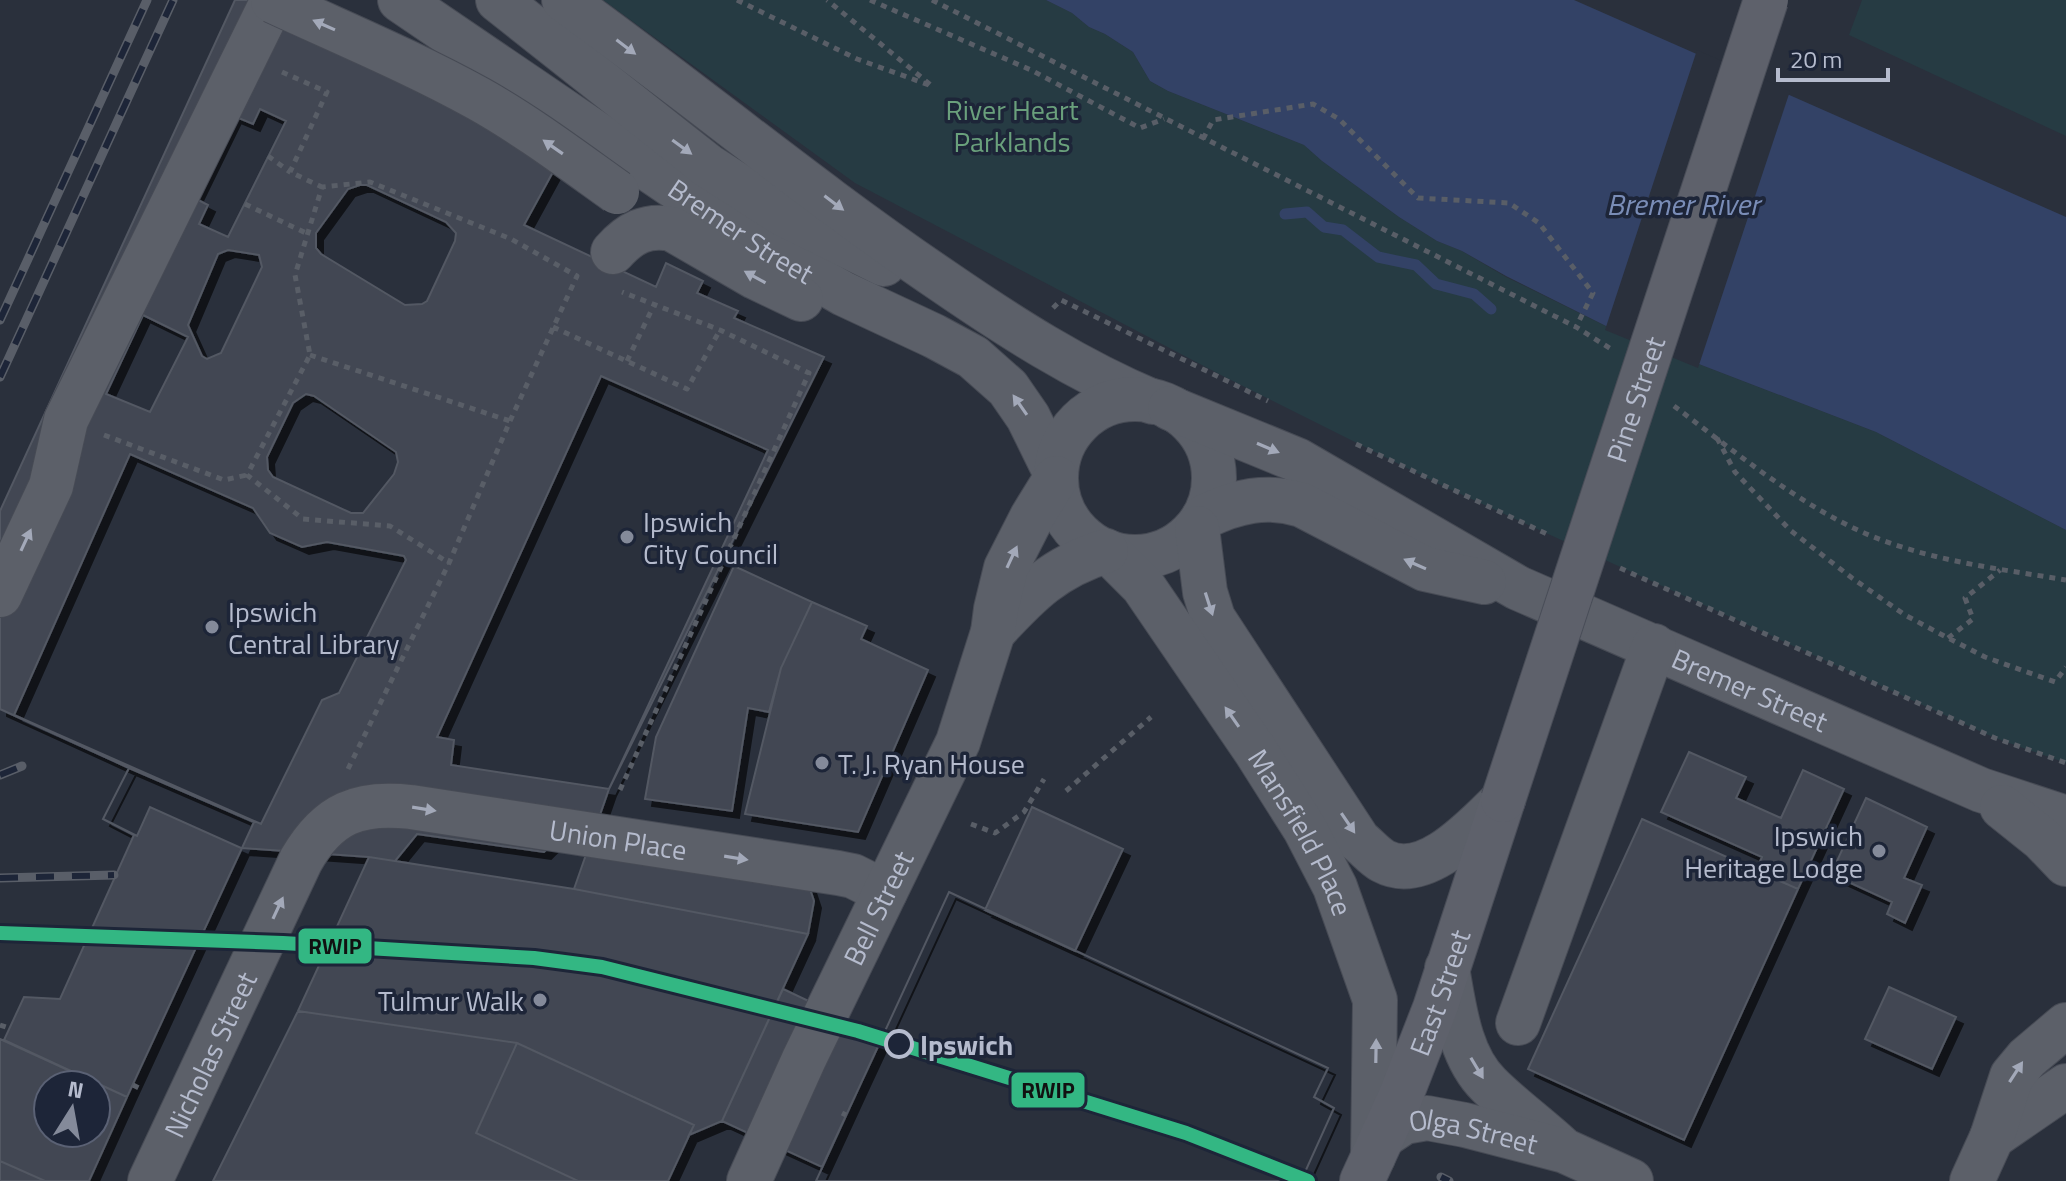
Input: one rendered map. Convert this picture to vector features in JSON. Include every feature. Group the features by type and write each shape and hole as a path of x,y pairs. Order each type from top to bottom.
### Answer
{"main road":[{"name":"Pine Street","path":"1503,800 1766,0"},
{"name":"East Street","path":"1373,1158 1416,1056 1503,800"}],"street":[{"name":"Bremer Street","path":"400,0 458,33 513,87 769,251 844,294 973,357 1008,388 1028,417 1056,476"},
{"path":"498,0 708,166 783,214 1020,332"},
{"name":"Bremer Street","path":"564,0 888,244 1020,332 1110,384 1297,460 1518,588 1981,790 2066,818"},
{"path":"0,595 51,486 66,420 271,5 409,64 480,100 687,237"},
{"path":"606,274 628,237 647,228 672,229 787,293 850,316 934,336"},
{"path":"1122,401 1161,405 1181,414 1199,432 1211,456 1214,481 1213,494 1200,522 1187,537 1164,551 1137,557 1108,552 1086,539 1070,522 1060,501 1056,476 1063,445 1081,420 1094,411 1122,401"},
{"name":"Bell Street","path":"749,1181 804,1059 962,733 993,632 1006,568 1056,476"},
{"name":"Bremer Street","path":"1200,522 1241,502 1289,501 1425,569 1518,588"},
{"name":"Mansfield Place","path":"1200,522 1205,592 1213,618 1359,841 1382,861 1396,866 1412,865 1436,857 1458,843 1503,800"},
{"name":"Mansfield Place","path":"1108,552 1143,586 1255,750 1305,829 1335,887 1375,1000 1373,1158"},
{"name":"Bell Street","path":"993,632 1025,597 1049,577 1079,560 1108,552"},
{"path":"1518,1023 1654,646"},
{"name":"Bremer Street","path":"1981,790 2042,839 2066,864"},
{"name":"Union Place","path":"345,796 838,873 853,876 885,892"},
{"name":"Nicholas Street","path":"150,1181 301,860 345,796"},
{"name":"Olga Street","path":"1447,968 1455,1015 1469,1055 1487,1083 1565,1151"},
{"path":"1972,1181 1992,1137 2012,1076 2027,1058 2066,1025"},
{"path":"1992,1137 2066,1086"},
{"name":"Olga Street","path":"1373,1158 1404,1122 1427,1118 1565,1151 1631,1181"}],"path":[{"path":"737,0 857,59 932,86 827,0"},
{"path":"870,0 1031,70 1140,128 1165,119"},
{"path":"932,0 1576,327 1615,352"},
{"path":"290,172 327,92"},
{"path":"1203,139 1213,120 1313,104 1339,119 1418,198 1509,203 1539,223 1593,293 1576,327"},
{"path":"268,156 290,172 322,187 370,182 511,239 577,276 606,274 654,305 720,330 809,373 620,790"},
{"path":"247,475 310,355 295,275 322,187"},
{"path":"245,204 308,234"},
{"path":"345,796 577,276"},
{"path":"1020,332 1061,300 1273,404"},
{"path":"627,361 654,305"},
{"path":"553,327 687,389 720,330"},
{"path":"310,355 510,421"},
{"path":"1674,406 1806,501 1868,535 1917,550 2066,580"},
{"path":"66,420 224,480 247,475"},
{"path":"1716,437 1735,472 1790,530 1905,615 1985,657 2055,682 2066,667"},
{"path":"1344,438 1558,539"},
{"path":"247,475 303,519 390,526 449,563"},
{"path":"1615,565 1995,738 2066,763"},
{"path":"1948,638 1973,619 1965,598 2001,569"},
{"path":"1066,791 1151,717"},
{"path":"971,824 995,833 1024,812 1044,779"},
{"path":"0,1025 9,1028"},
{"path":"133,1085 143,1090"}],"green space":[{"name":"River Heart Parklands","path":"603,0 1046,0 1133,52 1150,81 1304,145 1399,217 1506,277 1626,336 1876,432 2066,530 2066,763 1995,738 1443,486 1221,375 855,183"},
{"path":"1862,0 2066,0 2066,136 1849,35"}],"water":[{"name":"Bremer River","path":"1046,0 1574,0 2066,217 2066,530 1876,432 1626,336 1437,241 1399,217 1304,145 1150,81 1133,52"}],"pier":[{"path":"1697,50 1790,91 1698,368 1605,330"}],"building":[{"path":"235,0 322,0 487,127 554,170 524,225 656,287 666,263 703,281 697,293 738,311 734,318 824,357 609,789 574,889 369,857 241,848 150,807 137,836 103,819 129,768 0,709 0,511"},
{"path":"260,109 286,121 228,237 199,224 208,205 194,198 234,116 253,124"},
{"path":"367,185 446,222 456,233 427,301 422,304 405,305 316,248 316,233 348,189"},
{"path":"228,250 259,255 262,267 221,353 207,359 202,356 188,325 218,254"},
{"path":"143,315 188,337 150,412 106,394"},
{"name":"Ipswich City Council","path":"601,376 768,450 609,789 451,765 454,740 437,737"},
{"path":"306,394 314,396 396,452 398,462 394,474 363,513 351,513 273,477 268,470 267,457 293,403"},
{"name":"Ipswich Central Library","path":"130,454 253,508 270,533 302,547 327,542 404,556 406,560 339,693 322,700 261,824 14,715"},
{"path":"734,566 812,602 781,668 769,712 748,708 732,811 645,799 656,737"},
{"name":"T. J. Ryan House","path":"812,602 867,626 861,639 928,670 858,832 745,814 781,668"},
{"path":"1689,752 1746,777 1736,798 1781,818 1803,770 1844,789 1798,889 1756,871 1762,857 1661,812"},
{"path":"129,768 254,822 127,1097 112,1090 112,1069 67,1069 4,1040 24,997 60,999 134,835 103,819"},
{"name":"Ipswich Heritage Lodge","path":"1866,798 1927,827 1904,878 1922,885 1905,923 1887,914 1892,902 1831,874"},
{"path":"1032,807 1123,849 1075,951 985,910"},
{"path":"1642,819 1798,889 1684,1140 1528,1069"},
{"path":"417,834 544,852 562,834 804,871 814,901 808,934 574,889 395,861"},
{"name":"Tulmur Walk","path":"369,857 574,889 808,934 722,1121 689,1135 694,1125 517,1043 298,1011"},
{"path":"949,892 1328,1068 1314,1097 1334,1108 1301,1181 816,1181"},
{"path":"949,892 1328,1068 1314,1097 1334,1108 1301,1181 816,1181"},
{"path":"1889,987 1956,1017 1932,1069 1865,1039"},
{"path":"783,989 883,1036 822,1167 722,1121"},
{"path":"298,1011 517,1043 476,1133 578,1181 213,1181"},
{"path":"0,1039 66,1069 32,1069 32,1149 103,1149 89,1181 45,1181 0,1161"},
{"path":"517,1043 694,1125 668,1181 578,1181 476,1133"},
{"path":"112,1090 127,1097 112,1130"},
{"path":"0,1161 45,1181 0,1181"}],"waterway":[{"path":"1285,214 1307,212 1324,227 1343,230 1378,257 1416,265 1436,284 1474,294 1491,309"}],"railway":[{"path":"0,320 147,0"},
{"path":"0,377 173,0"},
{"path":"0,775 22,766"},
{"path":"0,878 114,875"},
{"path":"1441,1177 1449,1181"}],"transit line":[{"name":"RWIP","path":"0,933 283,943 534,958 602,967 858,1031 1186,1133 1308,1181"}],"place":[{"name":"Ipswich City Council","path":"627,537"},
{"name":"Ipswich Central Library","path":"212,627"},
{"name":"T. J. Ryan House","path":"822,763"},
{"name":"Ipswich Heritage Lodge","path":"1879,851"},
{"name":"Tulmur Walk","path":"540,1000"},
{"name":"Ipswich","path":"899,1044"}]}
